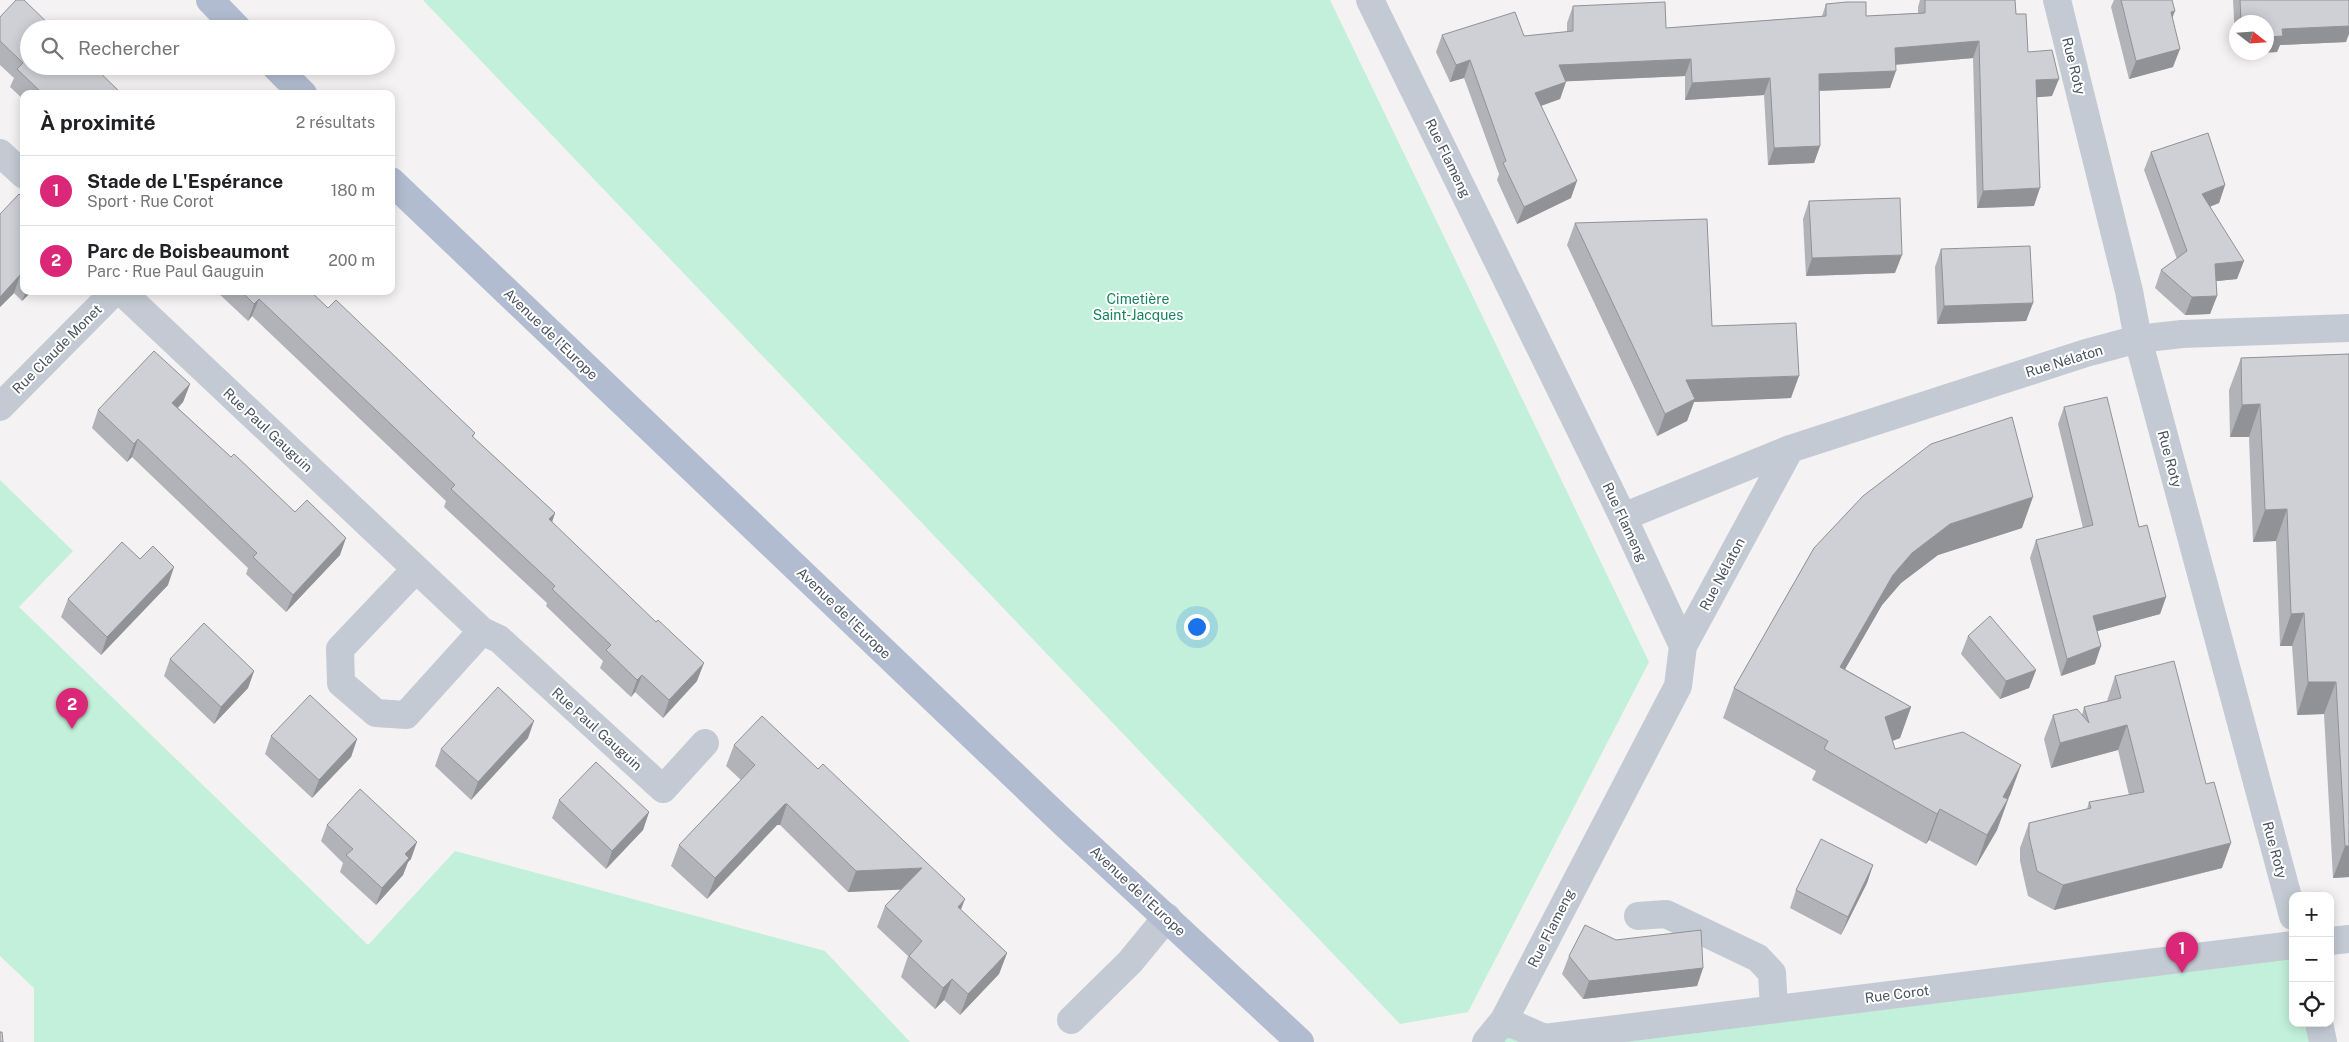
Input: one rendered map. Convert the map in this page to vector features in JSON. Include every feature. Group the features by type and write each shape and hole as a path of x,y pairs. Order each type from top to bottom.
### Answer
{"main road":[{"path":"210,0 229,20"},
{"path":"283,75 296,90"},
{"name":"Avenue de l'Europe","path":"395,185 1067,826 1300,1042"}],"street":[{"name":"Rue Flameng","path":"1370,0 1623,516 1683,646 1678,686 1504,1020 1486,1042"},
{"name":"Rue Roty","path":"2058,0 2129,291 2138,339 2289,901"},
{"path":"0,153 20,171"},
{"name":"Rue Claude Monet","path":"0,408 111,295"},
{"name":"Rue Paul Gauguin","path":"125,295 482,631 499,639 663,789 705,743"},
{"name":"Rue Nélaton","path":"1623,516 1790,449 2086,353 2138,339 2182,334 2349,328"},
{"name":"Rue Nélaton","path":"1683,646 1790,449"},
{"path":"416,569 340,649 341,683 376,713 406,715 482,631"},
{"path":"1638,916 1666,914 1758,958 1772,973 1774,1009"},
{"path":"1071,1020 1130,962 1166,917"},
{"path":"2334,941 2349,939"},
{"name":"Rue Corot","path":"1504,1020 1544,1038 2289,945"},
{"path":"2320,1027 2323,1042"}],"green space":[{"name":"Cimetière Saint-Jacques","path":"423,0 1330,0 1649,662 1468,1012 1400,1024"},
{"path":"0,480 73,551 19,607 368,945 455,851 825,951 910,1042 34,1042 34,988 0,956"},
{"path":"2289,945 2289,1027 2320,1027 2323,1042 1486,1042 1504,1020 1544,1038"}],"building":[{"path":"16,0 24,0 45,20 20,20 20,60 0,41 0,17"},
{"path":"1925,0 2015,0 2016,14 2026,14 2028,52 2052,50 2059,79 2036,80 2040,188 1983,191 1979,41 1895,48 1896,71 1819,74 1820,146 1774,148 1770,78 1692,83 1691,59 1559,65 1566,82 1535,93 1577,181 1524,207 1503,163 1506,161 1470,60 1456,65 1442,35 1515,12 1524,36 1573,31 1573,6 1665,2 1666,28 1826,16 1826,4 1847,2 1866,2 1866,16 1925,13"},
{"path":"2121,0 2172,0 2175,11 2171,12 2180,49 2136,61"},
{"path":"2240,0 2349,0 2349,26 2282,29 2283,36 2274,37 2274,15 2241,15"},
{"path":"23,75 102,75 118,90 39,90"},
{"path":"2208,133 2225,185 2202,194 2244,261 2215,264 2217,296 2192,297 2161,270 2187,251 2151,152"},
{"path":"20,195 20,275 0,297 0,214"},
{"path":"1900,198 1902,255 1812,258 1809,201"},
{"path":"1707,219 1712,326 1796,323 1799,376 1686,380 1695,399 1665,414 1575,223"},
{"path":"2030,246 2033,303 1944,306 1941,249"},
{"path":"245,295 314,295 328,308 336,300 475,433 472,436 555,513 549,519 656,622 658,620 704,663 669,700 642,675 637,680 606,650 611,645 552,589 555,586 451,489 455,485 259,299 254,304"},
{"path":"154,351 190,384 172,403 231,457 234,454 295,512 307,500 346,538 293,595 253,557 257,553 138,439 134,444 98,410"},
{"path":"2349,354 2349,846 2345,846 2336,682 2308,682 2304,613 2291,614 2287,509 2265,510 2260,404 2242,405 2241,358"},
{"path":"2107,397 2139,527 2147,525 2166,597 2093,616 2101,646 2067,659 2036,540 2093,525 2064,407"},
{"path":"2012,417 2033,497 1950,524 1912,553 1893,575 1840,667 1911,707 1885,717 1895,749 1963,732 2021,765 2003,797 2008,799 1987,835 1940,809 1937,814 1824,749 1828,741 1734,688 1814,548 1863,496 1931,444"},
{"path":"122,542 140,559 153,546 174,567 107,637 68,599"},
{"path":"1990,616 2036,670 2006,681 1968,636"},
{"path":"204,623 254,671 221,707 170,659"},
{"path":"2174,661 2206,784 2214,782 2231,843 2063,885 2037,871 2029,836 2029,823 2091,808 2089,802 2144,792 2127,725 2060,743 2053,715 2077,709 2089,723 2084,707 2121,698 2115,676"},
{"path":"498,687 534,721 478,782 441,749"},
{"path":"310,695 357,739 319,780 271,736"},
{"path":"762,716 818,769 823,764 965,899 958,907 1007,953 968,994 952,979 943,988 909,956 922,941 885,906 922,868 856,871 787,804 715,878 679,845 755,765 734,745"},
{"path":"596,762 649,812 612,851 559,800"},
{"path":"360,789 417,842 405,854 409,858 382,888 346,855 353,849 327,825"},
{"path":"1821,839 1873,865 1848,917 1796,890"},
{"path":"1585,925 1616,940 1701,930 1703,968 1589,981 1569,956"},
{"path":"0,1032 2,1032 3,1042 0,1042"}],"place":[{"name":"Parc de Boisbeaumont","path":"72,729"},
{"name":"Stade de L'Espérance","path":"2182,973"}]}
